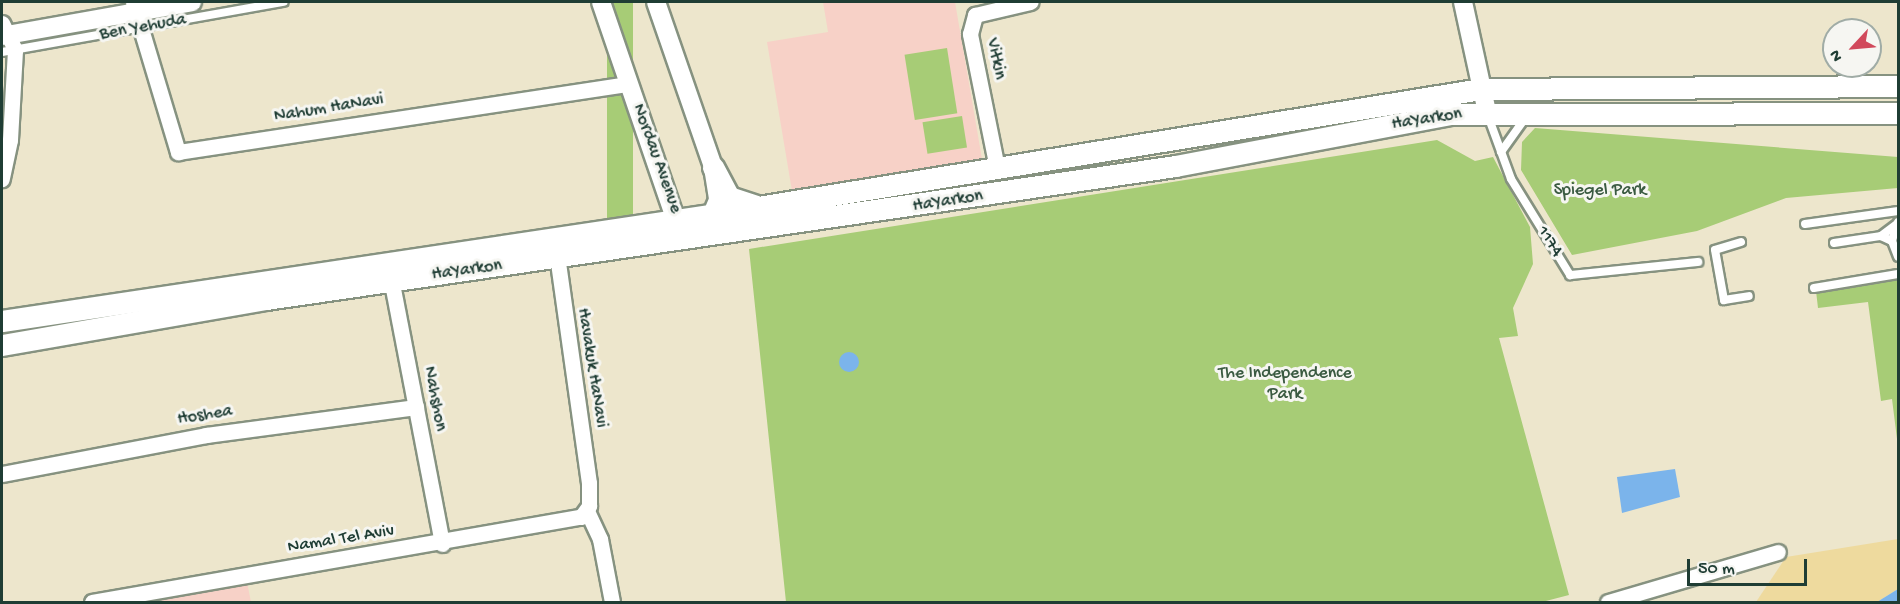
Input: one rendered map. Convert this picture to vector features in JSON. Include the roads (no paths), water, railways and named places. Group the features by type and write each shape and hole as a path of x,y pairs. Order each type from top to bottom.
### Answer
{"main road":[{"name":"HaYarkon","path":"2,345 675,218 715,214 1481,89 1899,86"},
{"name":"HaYarkon","path":"2,321 390,271 554,259 693,240 1175,166 1487,112 1899,113"},
{"path":"713,167 729,197 759,206"}],"street":[{"name":"Ben Yehuda","path":"6,39 192,2"},
{"name":"Nordau Avenue","path":"601,2 675,218 693,240 715,214"},
{"path":"656,2 713,167 715,214"},
{"name":"Vitkin","path":"997,168 970,34 975,15 1030,2"},
{"name":"1174","path":"1463,2 1487,112"},
{"name":"Nahum HaNavi","path":"137,14 178,152 629,84"},
{"path":"2,179 6,143 6,39"},
{"name":"Havakuk HaNavi","path":"562,238 554,259 588,508 600,539 612,603"},
{"name":"Nahshon","path":"390,271 442,543"},
{"name":"Hoshea","path":"2,474 206,435 416,407"},
{"name":"Namal Tel Aviv","path":"92,603 159,596 564,521 588,508"},
{"path":"1608,603 1778,552"}],"lane":[{"name":"Ben Yehuda","path":"137,14 284,2"},
{"name":"1174","path":"1487,112 1501,152 1528,210 1570,275 1698,262"},
{"path":"1501,152 1531,112"},
{"path":"1804,224 1899,211"},
{"path":"1834,243 1881,236 1898,222"},
{"path":"1898,222 1892,241 1899,257"},
{"path":"1881,236 1892,241"},
{"path":"1741,243 1715,250 1724,300 1749,296"},
{"path":"1814,288 1899,274"}],"water":[{"path":"849,352 856,355 859,362 856,369 849,372 842,369 839,362 842,355"},
{"path":"1675,469 1680,497 1622,513 1617,477"},
{"path":"1898,589 1898,602 1877,602"}],"park label":[{"name":"Spiegel Park","path":"1600,191"},
{"name":"The Independence Park","path":"1285,385"}]}
